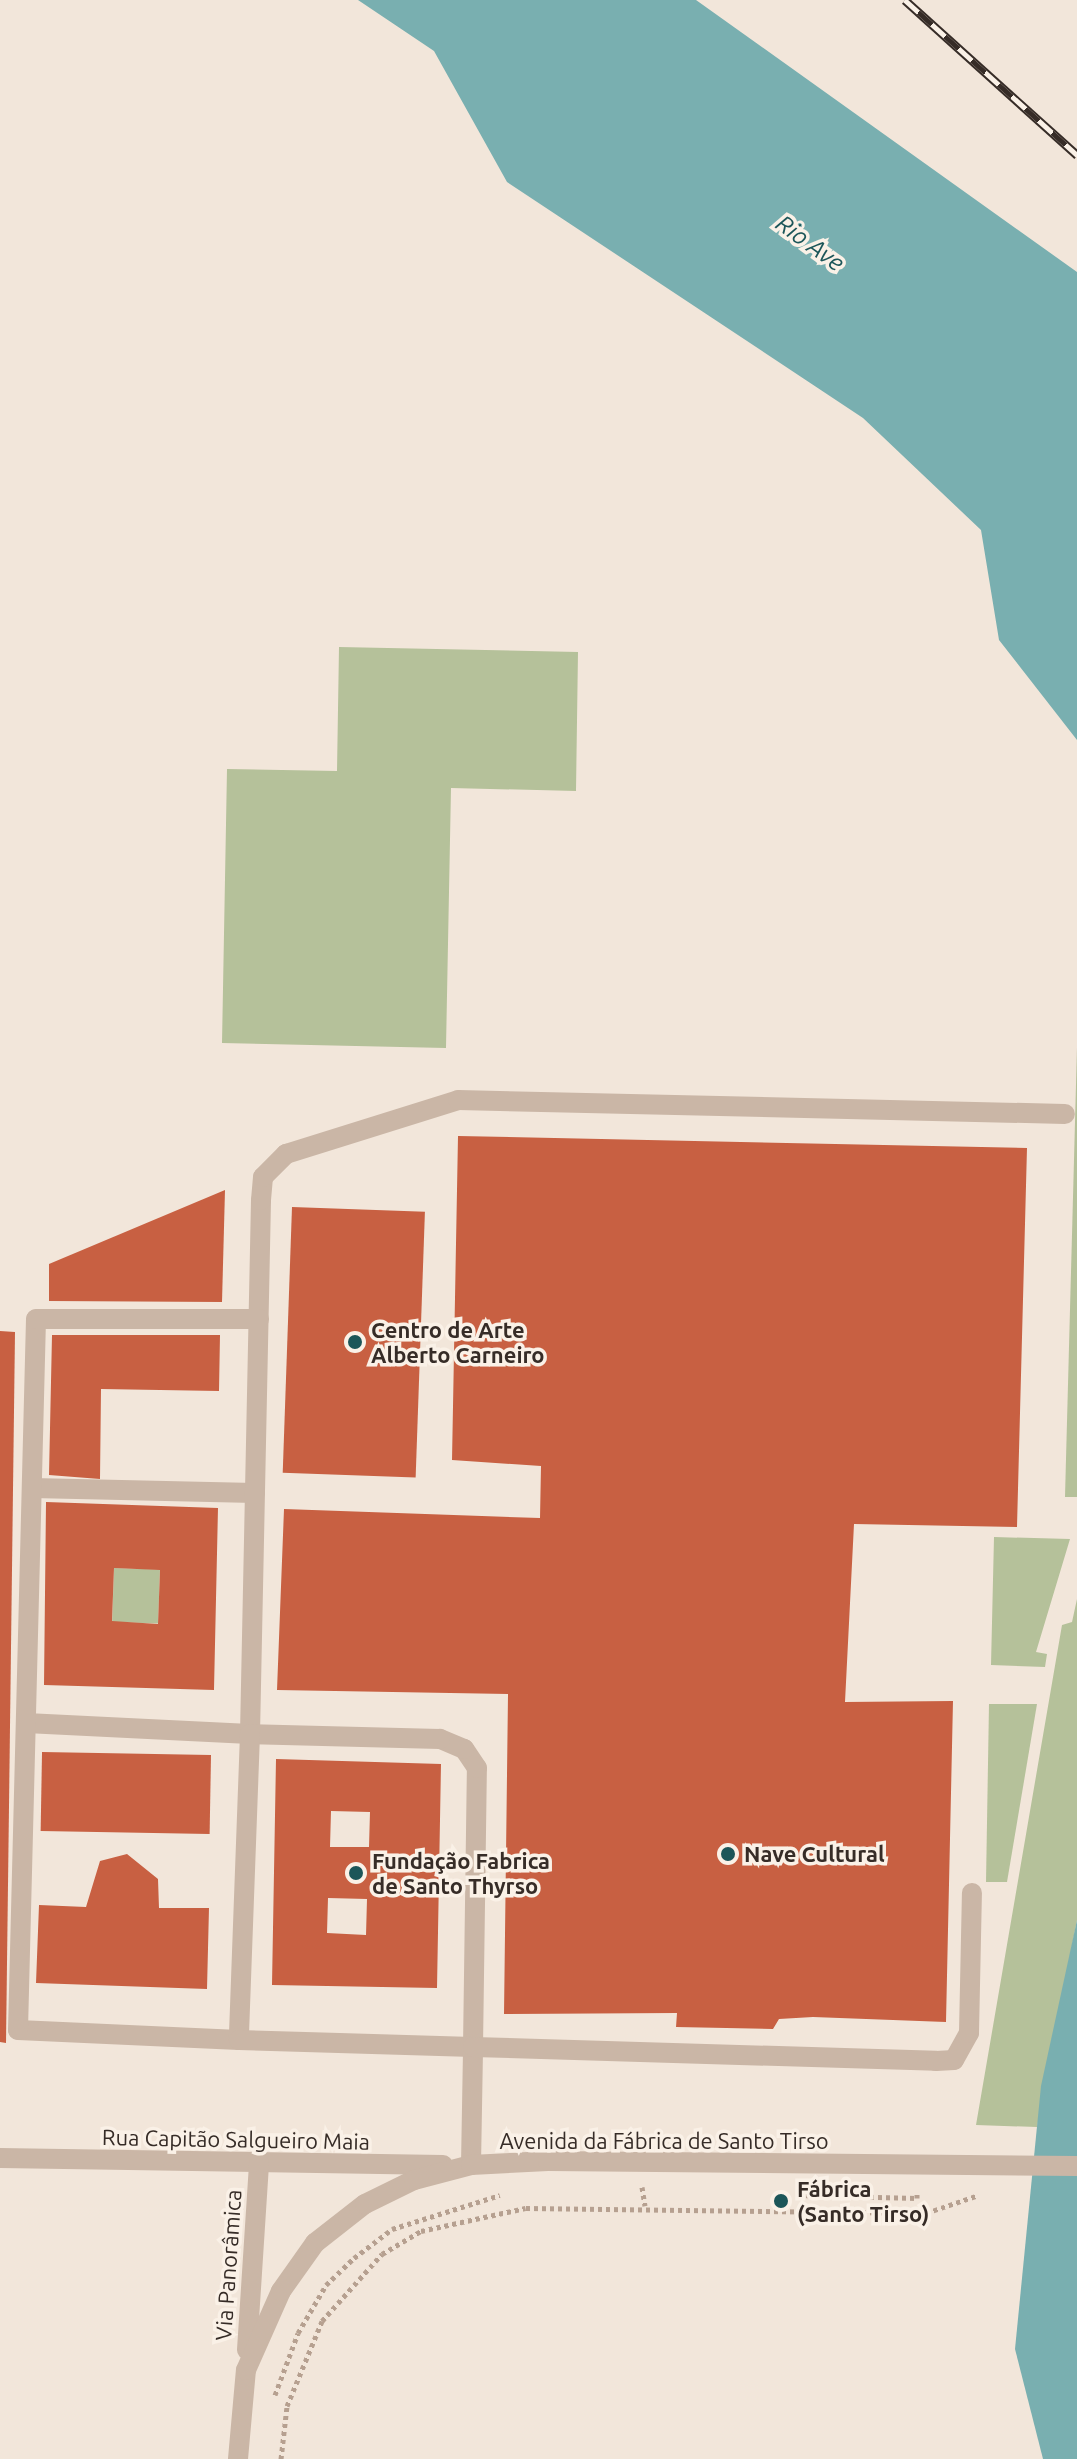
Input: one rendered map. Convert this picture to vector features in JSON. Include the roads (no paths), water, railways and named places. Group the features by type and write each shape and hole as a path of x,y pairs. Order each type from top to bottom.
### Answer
{"street":[{"path":"239,2040 250,1734 263,1177 286,1154 421,1107 458,1100 1065,1114"},
{"path":"259,1319 36,1319 18,2030 239,2040 954,2060 969,2033 972,1893"},
{"path":"32,1488 255,1493"},
{"path":"26,1723 440,1739 464,1749 477,1768 471,2165"},
{"name":"Rua Capitão Salgueiro Maia","path":"0,2158 471,2165"},
{"name":"Via Panorâmica","path":"246,2370 259,2163"},
{"name":"Avenida da Fábrica de Santo Tirso","path":"238,2459 246,2370 281,2291 315,2243 365,2204 414,2180 471,2165 1077,2166"}],"water":[{"name":"Rio Ave","path":"358,0 696,0 1077,272 1077,740 999,640 981,530 863,418 507,182 434,51"},
{"path":"1077,1920 1077,2459 1043,2459 1015,2349 1041,2086"}],"railway":[{"path":"905,0 1077,155"}],"place":[{"name":"Centro de Arte Alberto Carneiro","path":"355,1342"},
{"name":"Nave Cultural","path":"728,1854"},
{"name":"Fundação Fabrica de Santo Thyrso","path":"356,1873"},
{"name":"Fábrica (Santo Tirso)","path":"781,2201"}]}
